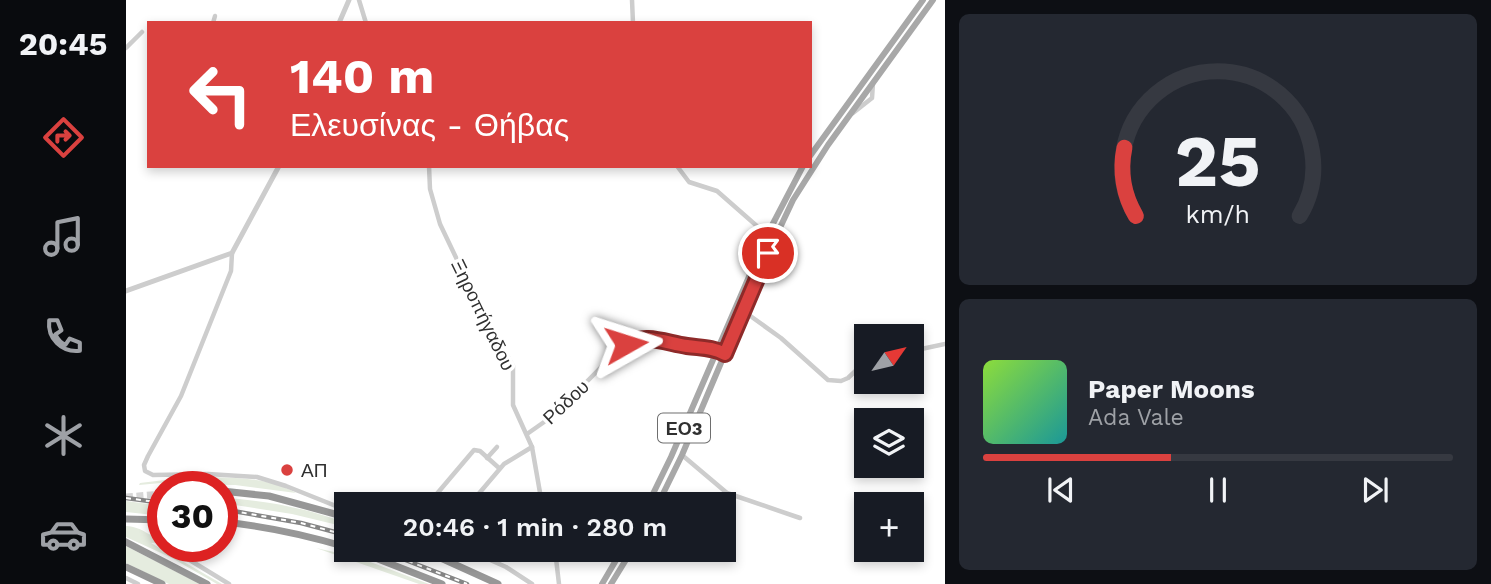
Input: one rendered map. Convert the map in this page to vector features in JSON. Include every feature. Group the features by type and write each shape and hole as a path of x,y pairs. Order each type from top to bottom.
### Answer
{"highway":[{"path":"238,493 269,496 334,514"},
{"path":"126,519 147,520"},
{"path":"238,524 267,527 334,543"},
{"path":"126,542 207,584"},
{"path":"386,562 442,584"},
{"path":"449,562 498,584"},
{"path":"126,567 162,584"}],"main road":[{"path":"812,153 923,0"},
{"name":"ΕΟ3","path":"664,492 793,200 849,115 933,0"},
{"name":"ΕΟ3","path":"654,492 766,235 802,168"},
{"path":"602,584 615,562"},
{"path":"611,584 625,562"}],"street":[{"path":"340,21 349,0"},
{"path":"359,0 365,21"},
{"path":"632,0 633,21"},
{"path":"214,21 215,16"},
{"path":"126,48 142,32"},
{"path":"278,168 232,253 231,271 181,396 144,465 145,471 150,475 257,477 334,505"},
{"name":"Ξηροπήγαδου","path":"429,168 430,189 440,223 471,289 513,366 513,405 532,447 540,492"},
{"path":"678,168 689,182 717,191 766,235"},
{"path":"126,291 232,253"},
{"path":"736,306 781,338 828,380 841,381 854,371"},
{"name":"Ρόδου","path":"527,434 554,415 618,350 633,340 662,340 718,350 725,354"},
{"path":"924,348 945,344"},
{"path":"488,458 497,447"},
{"path":"480,492 499,468 532,447"},
{"path":"438,492 474,450 499,468"},
{"path":"682,455 727,493 800,518"},
{"path":"193,562 229,584"},
{"path":"495,562 532,584"},
{"path":"556,562 559,584"},
{"path":"126,578 138,584"}],"shaded area":[{"path":"238,479 272,483 296,493 238,485"},
{"path":"238,500 301,509 334,519 334,524 238,506"},
{"path":"126,501 147,504 147,514 126,512"},
{"path":"126,526 137,528 147,533 147,547 126,537"},
{"path":"126,546 147,557 147,562 157,562 200,584 169,584 126,563"},
{"path":"179,562 184,562 222,584 217,584"},
{"path":"356,562 370,562 429,584 419,584"}],"tunnel":[{"path":"126,497 147,495"}],"railway":[{"path":"126,498 147,501"},
{"path":"238,512 334,532"},
{"path":"411,562 467,584"}],"place":[{"name":"ΑΠ","path":"287,470"}],"route":[{"path":"626,344 645,338 706,346 725,354 768,253"}]}
